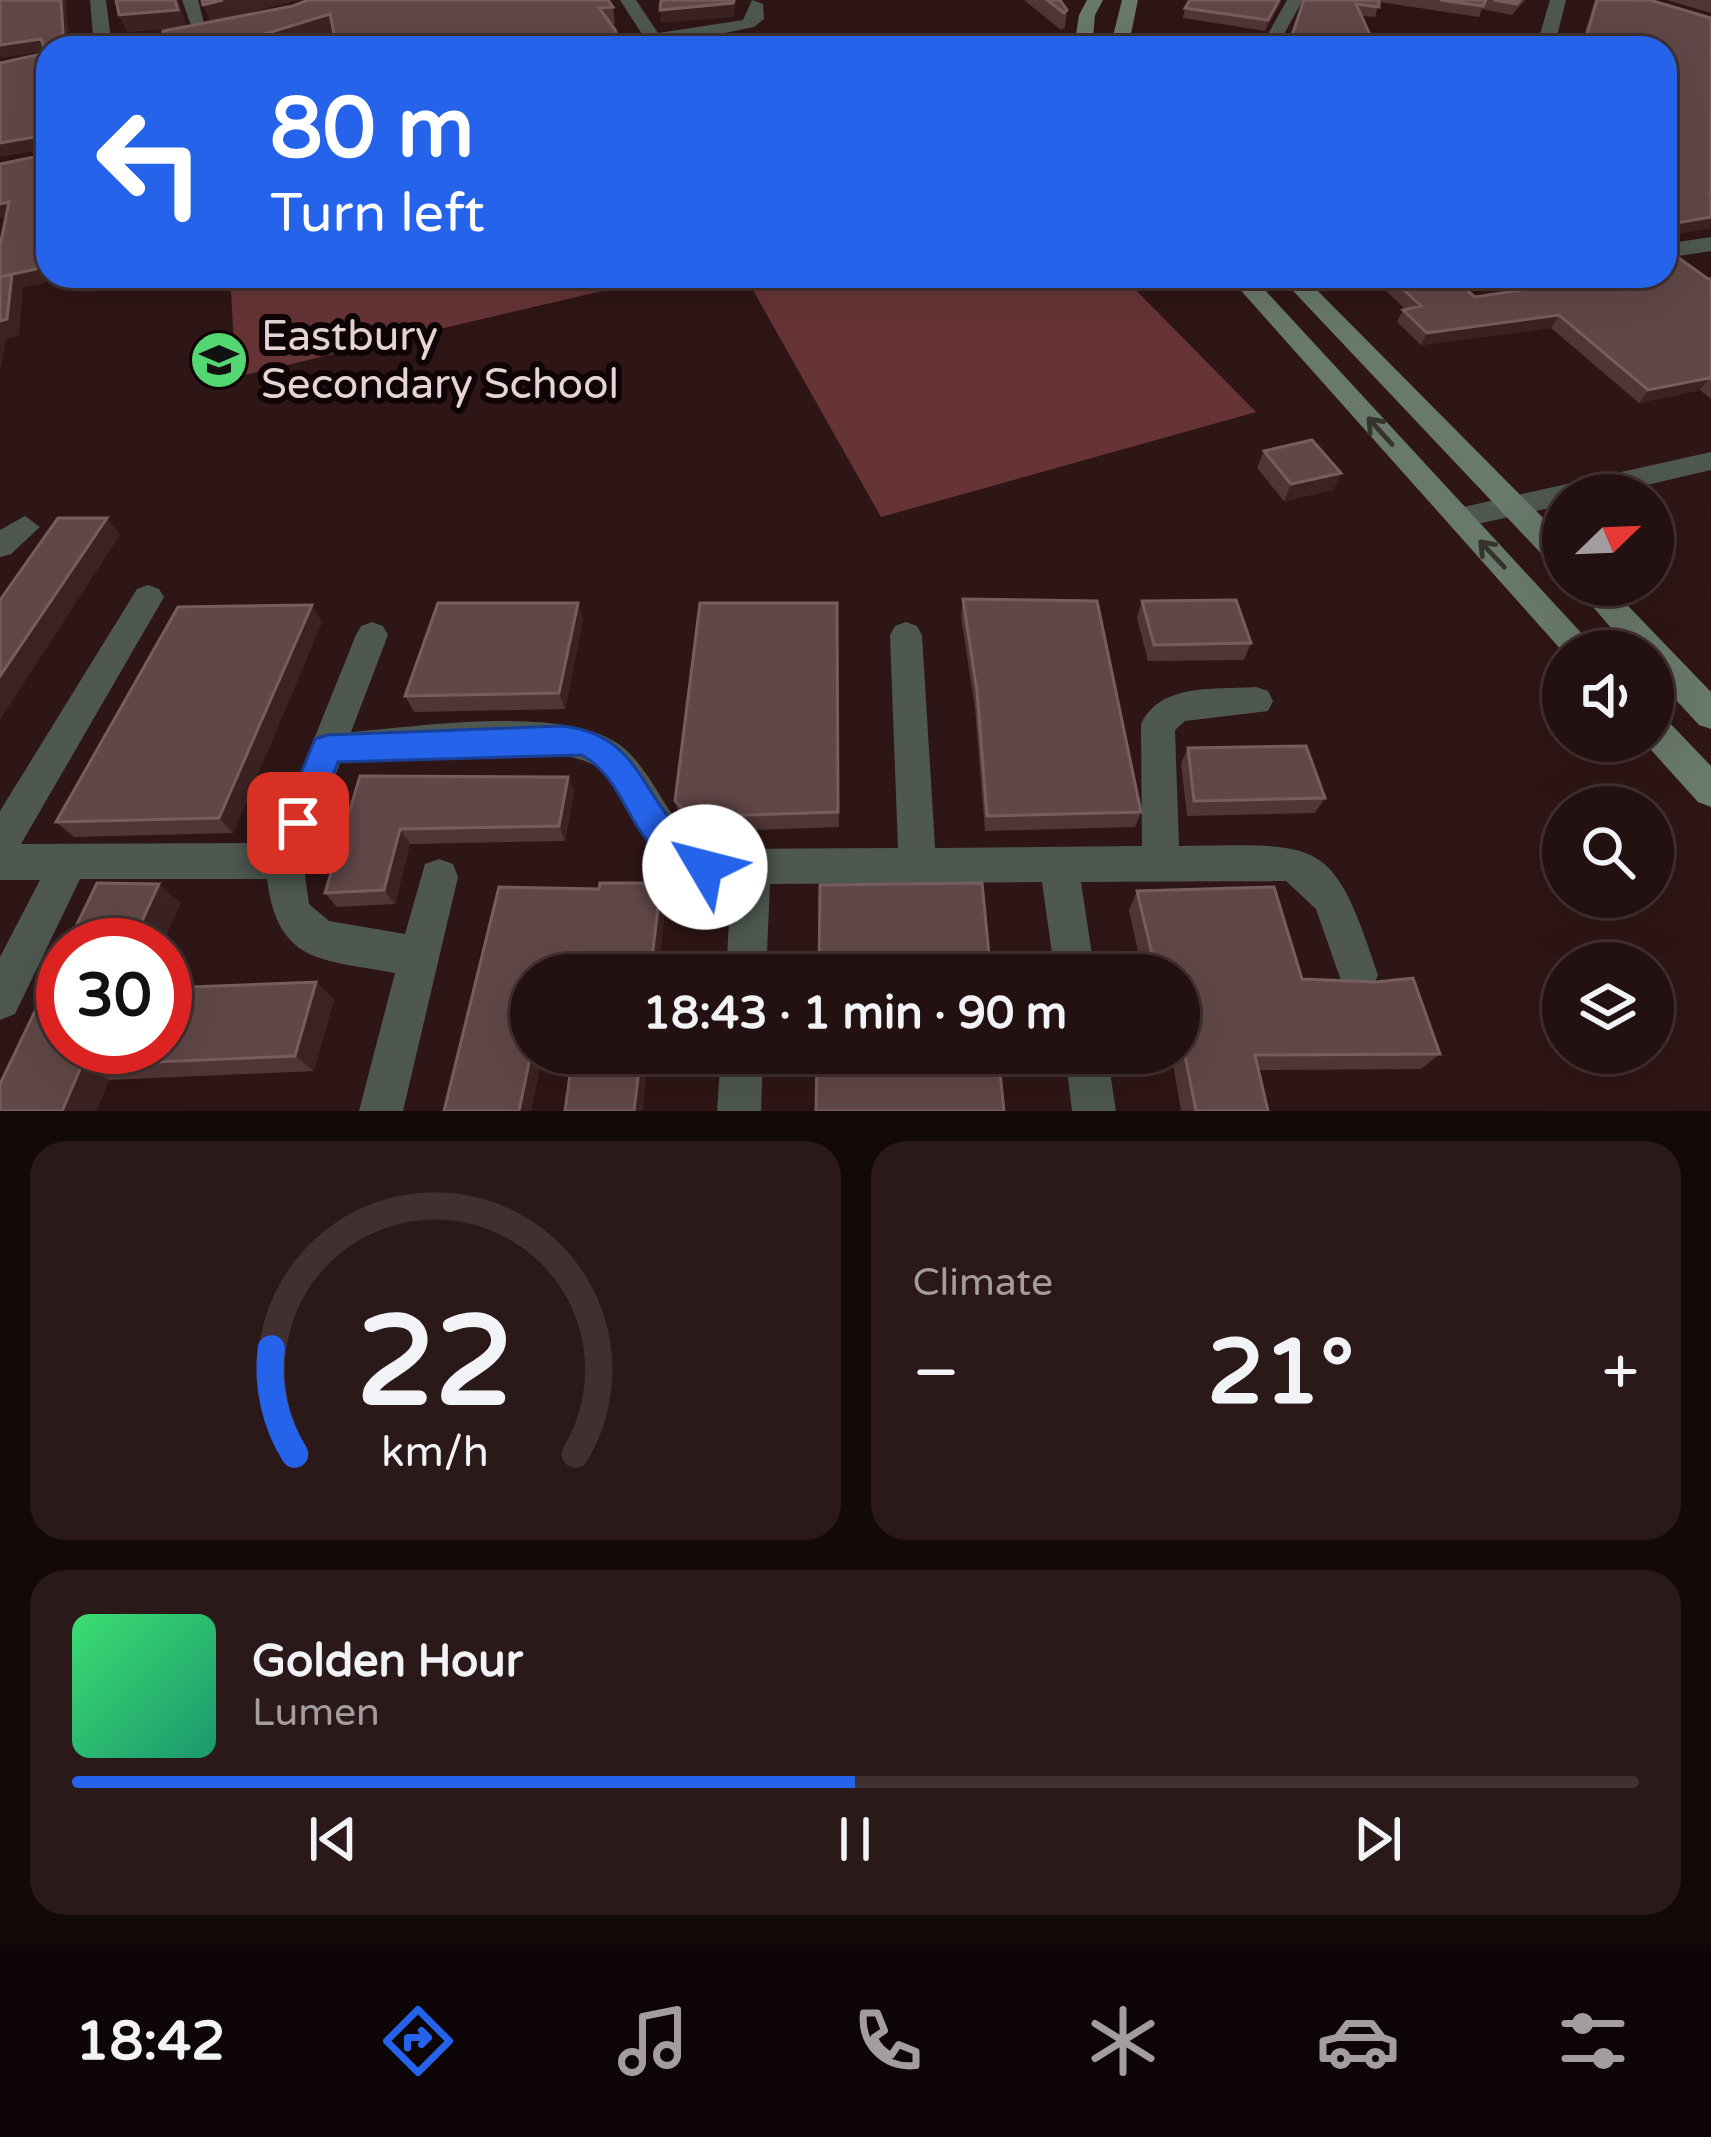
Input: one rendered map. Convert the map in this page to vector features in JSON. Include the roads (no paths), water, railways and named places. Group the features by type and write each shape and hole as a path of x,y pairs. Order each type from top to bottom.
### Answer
{"main road":[{"path":"1084,36 1095,0"},
{"path":"1122,36 1130,0"},
{"path":"1250,288 1563,630"},
{"path":"1302,288 1542,534"},
{"path":"1609,606 1631,630"},
{"path":"1674,675 1711,715"},
{"path":"1674,751 1711,791"}],"street":[{"path":"98,0 102,36"},
{"path":"190,0 202,34"},
{"path":"628,0 651,36"},
{"path":"1276,36 1295,0"},
{"path":"1548,36 1558,0"},
{"path":"690,36 748,24 756,19 755,4"},
{"path":"191,36 225,29"},
{"path":"1677,249 1711,244"},
{"path":"1459,518 1711,461"},
{"path":"0,546 25,527"},
{"path":"0,845 148,597"},
{"path":"372,635 284,861 291,914 320,939 419,957"},
{"path":"906,635 917,863"},
{"path":"1161,861 1158,724 1177,706 1256,701"},
{"path":"327,748 531,738 587,742 608,754 654,827 678,854 705,867 1291,863 1312,873 1331,892 1358,975"},
{"path":"0,862 284,861"},
{"path":"0,999 69,862"},
{"path":"1059,865 1072,954"},
{"path":"747,954 752,870"},
{"path":"381,1111 439,877"},
{"path":"739,1111 741,1074"},
{"path":"1089,1074 1094,1111"}],"place":[{"name":"Eastbury Secondary School","path":"219,360"}]}
